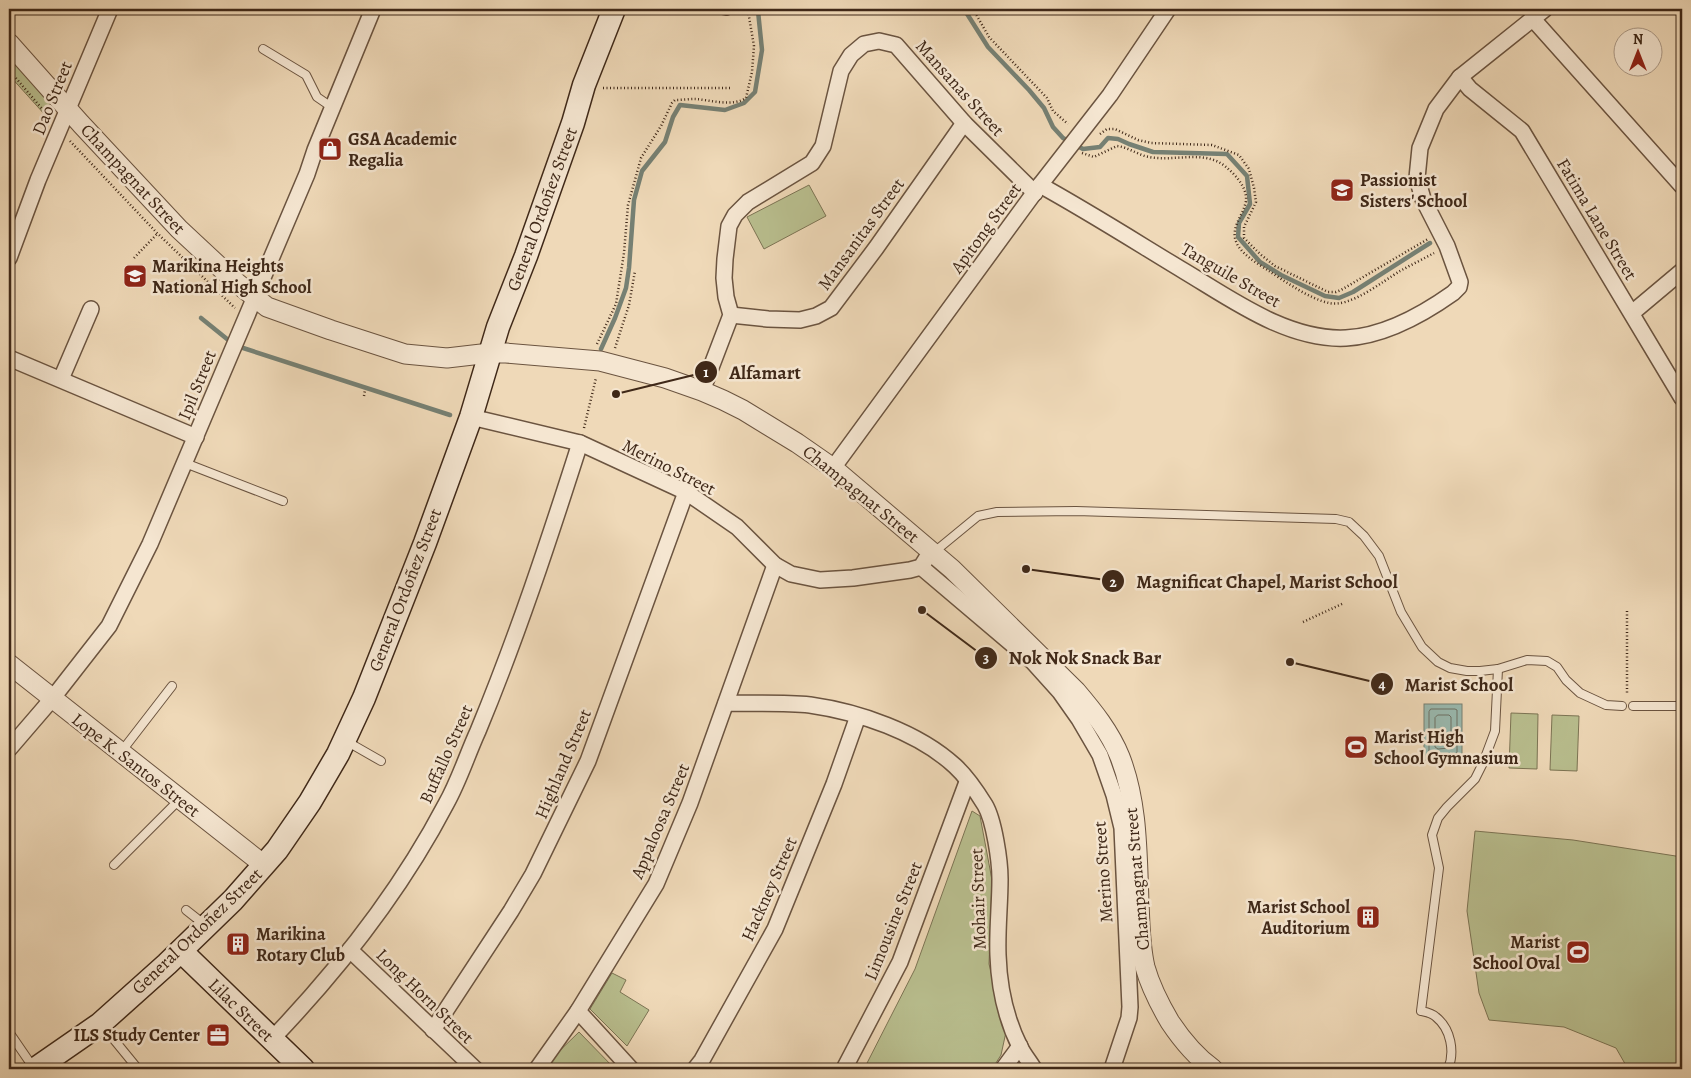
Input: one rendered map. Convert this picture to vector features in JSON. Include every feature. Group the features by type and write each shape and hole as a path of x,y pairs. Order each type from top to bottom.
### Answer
{"main road":[{"name":"General Ordoñez Street","path":"35,1069 100,1024 233,900 277,850 310,802 334,762 364,698 425,543 471,417 490,353 573,123 584,86 614,9"},
{"name":"Lilac Street","path":"181,950 303,1069"}],"street":[{"name":"Dao Street","path":"9,258 38,180 110,9"},
{"name":"Ipil Street","path":"9,749 52,699 109,626 150,544 255,299 373,9"},
{"name":"Apitong Street","path":"833,468 1038,189 1077,142 1168,9"},
{"name":"Tanguile Street","path":"1038,189 1266,320 1319,336 1346,338 1373,334 1398,325 1453,293 1459,287 1460,282 1447,246 1423,199 1417,178 1420,148 1436,108 1460,77 1545,9"},
{"path":"1532,18 1682,186"},
{"name":"Mansanas Street","path":"731,315 726,297 724,278 729,226 735,215 748,202 812,163 824,146 841,71 851,55 864,44 879,41 896,45 964,123 1038,189"},
{"name":"Champagnat Street","path":"9,43 180,229 255,299 267,307 405,354 447,358 490,353 607,357 702,391 760,420 833,468 927,560 979,595 1076,691 1089,706 1114,744 1125,774 1135,822 1141,942 1145,968 1157,997 1181,1039 1213,1069"},
{"name":"Fatima Lane Street","path":"1460,77 1470,89 1522,131 1682,398"},
{"name":"Mansanitas Street","path":"731,315 800,320 816,316 831,308 876,248 964,123"},
{"path":"1632,313 1682,271"},
{"path":"62,379 91,309"},
{"path":"702,391 731,315"},
{"path":"9,358 196,437"},
{"name":"Merino Street","path":"471,417 580,443 686,492 736,527 775,566 791,574 820,580 853,578 927,560 1033,662 1060,692 1080,719 1100,755 1114,795 1122,828 1130,1007 1129,1018 1112,1069"},
{"name":"Buffallo Street","path":"272,1039 350,950 387,900 447,803 494,691 538,571 580,443"},
{"name":"Highland Street","path":"433,1030 533,874 588,762 686,492"},
{"name":"Appaloosa Street","path":"537,1069 578,1011 656,884 690,803 775,566"},
{"name":"Lope K. Santos Street","path":"9,664 264,865"},
{"name":"Mohair Street","path":"726,703 807,705 858,716 896,729 919,740 956,767 986,807 997,847 1000,878 998,955 1001,982 1007,1013 1020,1046 1034,1069"},
{"name":"Hackney Street","path":"695,1069 702,1060 775,929 834,784 858,716"},
{"name":"Limousine Street","path":"844,1069 900,962 968,782"},
{"name":"Long Horn Street","path":"350,950 475,1069"},
{"path":"578,1011 631,1069"},
{"path":"1003,1069 1020,1046"}],"lane":[{"path":"718,9 727,11"},
{"path":"262,49 306,75 318,96 332,108"},
{"path":"185,463 283,501"},
{"path":"927,560 978,516 997,512 1076,511 1336,519 1349,522 1364,536 1379,556 1401,612 1422,647 1438,662 1450,668 1467,671 1498,669 1528,660 1547,661 1557,667 1566,680 1580,693 1606,705 1622,706"},
{"path":"1448,1069 1452,1052 1449,1039 1434,1015 1421,1011 1439,868 1432,835 1438,818 1446,807 1475,779 1483,763 1494,731 1498,669"},
{"path":"121,752 172,686"},
{"path":"1633,706 1682,706"},
{"path":"344,740 381,761"},
{"path":"114,866 180,799"},
{"path":"186,910 206,926"},
{"path":"100,1024 138,1069"},
{"path":"9,1032 35,1069"}],"path":[{"path":"635,271 629,305 607,357 595,349 616,304 624,253 628,205 641,158 675,100 696,99 728,102 741,101 746,98 752,72 754,46 748,11 750,9"},
{"path":"973,9 990,37 1046,98 1053,112 1077,142 1094,157 1117,146 1147,157 1169,159 1200,157 1213,160 1225,166 1236,176 1246,196 1246,204 1239,217 1235,234 1235,239 1240,248 1250,258 1282,280 1320,301 1335,304 1356,298 1400,271 1447,246"},
{"path":"584,86 601,88 731,88"},
{"path":"1077,142 1092,139 1107,129 1115,129 1138,140 1151,143 1212,145 1239,155 1248,169 1256,202 1244,228 1244,238 1275,266 1328,292 1341,290 1439,232"},
{"path":"134,258 155,236"},
{"path":"580,443 594,382"},
{"path":"364,396 366,390"},
{"path":"1304,622 1344,604"},
{"path":"1627,611 1627,694"}],"green space":[{"path":"9,56 54,105 46,116 9,75"},
{"path":"809,185 826,216 764,249 747,217"},
{"path":"1511,713 1538,714 1537,769 1509,768"},
{"path":"1552,715 1579,716 1577,771 1550,770"},
{"path":"972,811 980,816 992,880 989,964 1006,1032 1001,1055 992,1069 864,1069 915,969"},
{"name":"Marist School Oval","path":"1475,831 1573,840 1682,857 1682,1069 1628,1069 1616,1048 1564,1027 1489,1020 1479,993 1467,911"},
{"path":"612,973 626,980 620,992 649,1010 627,1046 590,1009"},
{"path":"579,1032 615,1069 553,1069 547,1063"}],"water":[{"path":"1424,704 1462,704 1462,760 1424,760"}],"waterway":[{"path":"601,349 626,288 634,200 642,171 665,142 673,117 680,105 725,110 744,103 755,92 762,50 758,11 761,9"},
{"path":"964,9 988,47 1044,108 1053,127 1063,138 1083,149 1100,147 1108,138 1118,139 1153,152 1227,154 1247,176 1250,204 1239,223 1238,237 1260,262 1281,275 1325,296 1339,298 1353,292 1430,243"},
{"path":"201,318 227,339"},
{"path":"240,347 450,415"}],"place":[{"name":"GSA Academic Regalia","path":"330,149"},
{"name":"Passionist Sisters' School","path":"1342,190"},
{"name":"Marikina Heights National High School","path":"135,276"},
{"name":"Alfamart","path":"616,394"},
{"name":"Magnificat Chapel, Marist School","path":"1026,569"},
{"name":"Nok Nok Snack Bar","path":"922,610"},
{"name":"Marist School","path":"1290,662"},
{"name":"Marist High School Gymnasium","path":"1356,747"},
{"name":"Marist School Auditorium","path":"1368,917"},
{"name":"Marikina Rotary Club","path":"238,944"},
{"name":"Marist School Oval","path":"1578,952"},
{"name":"ILS Study Center","path":"218,1035"}]}
